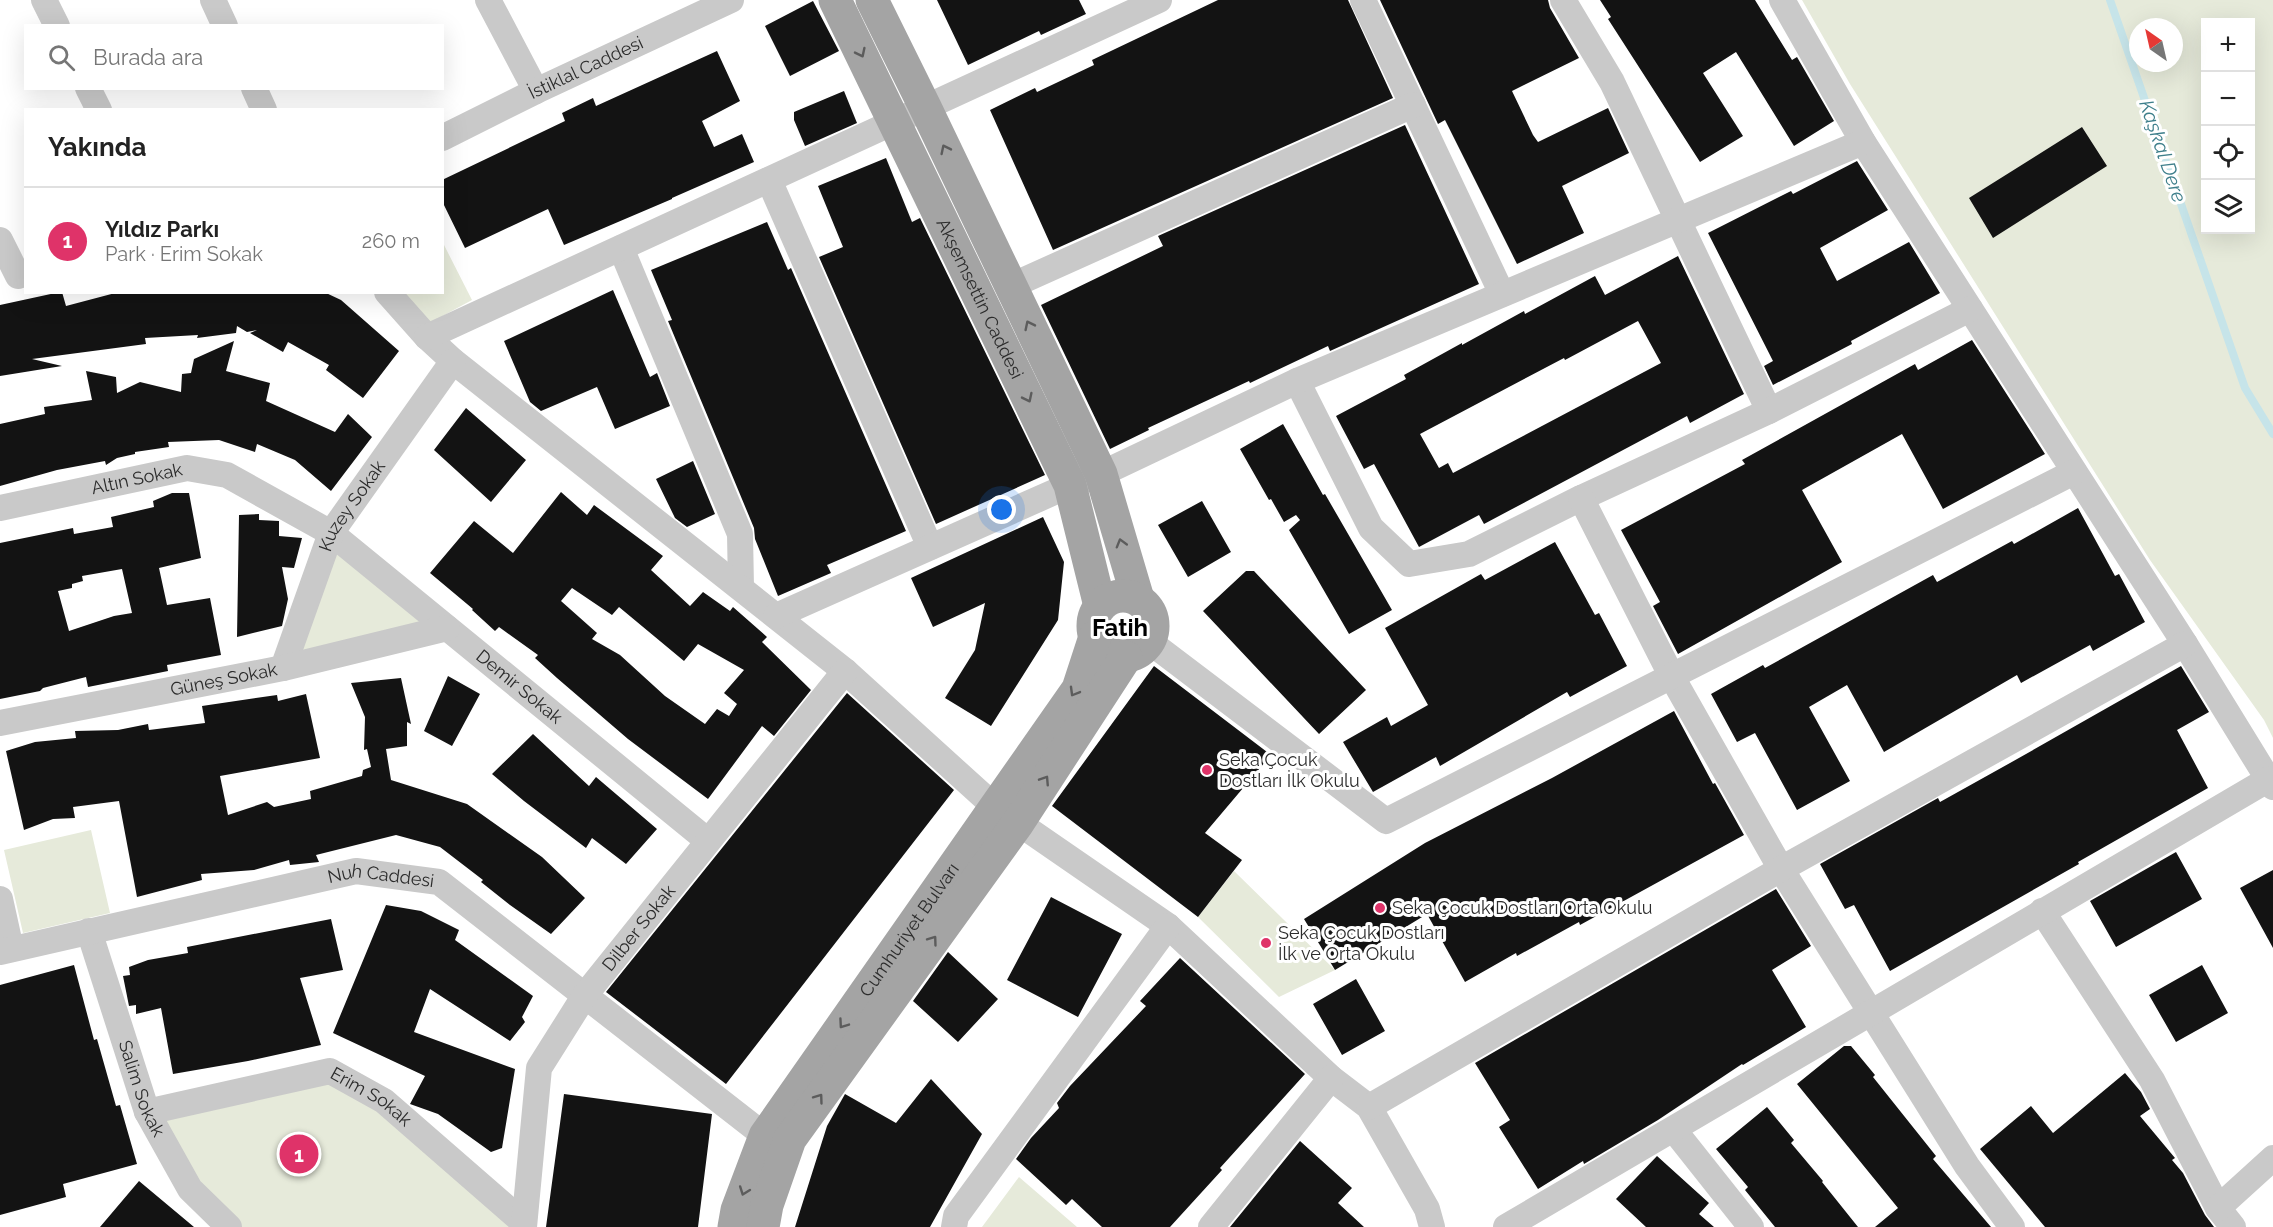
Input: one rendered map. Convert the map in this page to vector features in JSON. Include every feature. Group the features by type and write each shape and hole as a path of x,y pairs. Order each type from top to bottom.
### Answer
{"main road":[{"name":"Akşemsettin Caddesi","path":"835,0 1070,485 1097,622"},
{"name":"Akşemsettin Caddesi","path":"872,0 1101,474 1138,599"},
{"path":"1118,596 1138,599 1146,605 1154,622 1138,649 1107,652 1097,622 1108,600 1118,596"},
{"name":"Cumhuriyet Bulvarı","path":"1006,814 1078,689 1097,622"},
{"name":"Cumhuriyet Bulvarı","path":"734,1227 737,1210 777,1138 1006,814 1138,649"},
{"name":"Cumhuriyet Bulvarı","path":"763,1227 777,1138"}],"street":[{"path":"44,0 56,24"},
{"path":"213,0 224,24"},
{"path":"488,0 536,91"},
{"name":"İstiklal Caddesi","path":"444,137 536,91 731,0"},
{"path":"427,337 1159,0"},
{"path":"1364,0 1502,294"},
{"path":"1563,0 1612,82 1769,411"},
{"path":"1506,1227 2042,911 2271,783 2185,644 1863,142 1782,0"},
{"path":"89,90 98,108"},
{"path":"255,90 263,108"},
{"path":"1011,286 1413,105"},
{"path":"776,616 1070,485 1101,474 1297,381 1863,142"},
{"path":"769,180 930,547"},
{"path":"0,240 15,277"},
{"path":"621,249 741,534 741,588"},
{"path":"389,294 427,337 453,361 845,670 1006,814 1168,926 1331,1078 1369,1107 1427,1209 1432,1227"},
{"path":"1297,381 1371,528 1409,564 1470,554 1581,498 1769,411 1970,309"},
{"name":"Kuzey Sokak","path":"283,668 331,533 453,361"},
{"name":"Altın Sokak","path":"0,508 188,468 227,475 331,533"},
{"path":"1138,649 1386,821 2074,472"},
{"path":"1581,498 1672,677 1781,869 1967,1166 2012,1227"},
{"name":"Demir Sokak","path":"331,533 708,841"},
{"name":"Güneş Sokak","path":"0,723 283,668 447,628"},
{"path":"1369,1107 1781,869 2185,644"},
{"name":"Dilber Sokak","path":"524,1225 539,1068 585,995 845,670"},
{"name":"Nuh Caddesi","path":"6,950 356,871 439,882 585,995 777,1138"},
{"path":"0,899 6,950"},
{"path":"2042,911 2152,1080 2225,1217 2273,1158"},
{"path":"954,1227 956,1215 1168,926"},
{"name":"Salim Sokak","path":"89,931 147,1112 190,1189 229,1227"},
{"name":"Erim Sokak","path":"147,1112 330,1071 384,1101 524,1225"},
{"path":"1211,1227 1331,1078"},
{"path":"1674,1130 1751,1227"}],"green space":[{"path":"1802,0 2273,0 2273,738 2264,720 2150,560 1850,84"},
{"path":"444,245 472,300 426,325 396,294 444,294"},
{"path":"331,533 447,628 283,668"},
{"path":"91,830 110,913 23,933 4,850"},
{"name":"Seka Çocuk Dostları İlk ve Orta Okulu","path":"1234,871 1335,970 1279,997 1198,917"},
{"path":"330,1071 524,1227 229,1227 147,1112"},
{"path":"1019,1177 1077,1227 982,1227"}],"building":[{"path":"937,0 1079,0 1086,14 1041,35 1039,31 968,65"},
{"path":"1218,0 1348,0 1393,98 1053,250 990,110 1035,88 1037,92 1094,65 1092,60"},
{"path":"1380,0 1548,0 1550,8 1579,58 1512,91 1533,135 1538,142 1608,108 1629,153 1562,186 1584,233 1517,264 1445,120 1438,124"},
{"path":"1600,0 1755,0 1792,60 1797,57 1834,121 1794,146 1736,52 1703,73 1743,136 1700,162 1608,19 1611,17"},
{"path":"813,1 839,51 790,76 765,26"},
{"path":"717,51 740,101 702,121 714,147 742,134 754,162 564,245 548,209 465,248 444,205 444,179 565,121 562,113 593,98 596,106"},
{"path":"844,91 857,123 805,146 794,120 794,112"},
{"path":"1405,125 1479,284 1330,351 1328,346 1250,383 1249,381 1148,428 1149,430 1110,449 1041,305 1163,246 1158,236"},
{"path":"2082,127 2107,166 1993,238 1969,198"},
{"path":"886,158 912,222 920,218 1045,475 936,524 819,257 843,247 818,186"},
{"path":"1857,161 1888,210 1820,248 1837,281 1909,242 1940,293 1851,341 1852,344 1773,385 1764,366 1773,361 1708,233 1791,191 1793,194"},
{"path":"767,222 788,270 791,268 906,531 827,565 831,573 778,596 755,539 754,528 668,321 672,320 651,270"},
{"path":"1678,256 1744,394 1690,423 1687,416 1484,524 1479,515 1419,547 1374,464 1364,469 1336,416 1406,379 1404,375 1462,343 1462,345 1524,311 1525,314 1595,276 1605,295","holes":["1638,321 1661,363 1453,473 1448,463 1439,468 1420,434"]},
{"path":"613,290 650,377 657,373 670,406 615,429 597,387 541,411 530,402 504,341"},
{"path":"52,294 63,294 66,306 111,294 328,294 341,300 399,351 363,398 326,370 329,365 288,342 283,352 250,333 257,330 247,332 237,326 236,333 197,338 198,335 145,338 146,344 32,359 62,366 0,376 0,305"},
{"path":"1972,340 2045,454 1943,509 1902,434 1802,490 1842,562 1678,654 1653,606 1660,602 1621,530 1745,464 1742,460 1915,364 1918,370"},
{"path":"234,341 226,371 270,383 266,401 335,432 348,414 372,437 331,491 295,460 257,444 255,452 219,440 168,442 169,447 135,452 135,454 117,458 106,465 105,461 57,470 0,486 0,424 45,414 44,407 92,400 86,371 116,377 117,393 140,382 181,392 182,374 191,373 194,359"},
{"path":"466,408 526,460 491,502 434,450"},
{"path":"1283,424 1392,610 1349,634 1289,530 1300,520 1296,515 1284,522 1240,449"},
{"path":"693,461 715,514 687,527 675,518 656,479"},
{"path":"561,492 587,515 594,505 663,556 651,570 690,606 703,592 730,611 733,607 767,637 762,642 811,690 774,736 762,726 708,799 628,739 535,658 538,655 499,627 495,631 430,573 474,521 513,553","holes":["572,588 612,615 619,607 684,661 698,644 744,670 724,693 737,704 729,716 717,709 705,724 665,696 620,655 592,639 597,633 561,601"]},
{"path":"172,493 189,493 201,558 159,568 167,605 210,598 221,655 167,665 168,671 88,687 86,677 43,688 40,691 0,699 0,543 73,528 74,534 113,527 111,517 154,507 153,501","holes":["122,569 132,613 114,616 69,631 58,591 72,588 72,584 83,581 82,576"]},
{"path":"1202,501 1231,552 1188,577 1158,525"},
{"path":"2078,508 2115,576 2119,574 2145,622 2093,651 2090,645 2021,683 2017,675 1884,752 1847,685 1809,707 1850,781 1797,810 1755,733 1737,742 1711,694 1763,665 1765,668 1933,575 1937,582 2012,541 2014,544"},
{"path":"259,514 259,520 279,521 279,536 302,538 294,568 282,567 288,599 282,626 237,637 239,515"},
{"path":"1043,517 1064,562 1058,620 991,726 945,698 975,650 985,603 933,627 911,578"},
{"path":"1555,542 1595,615 1599,613 1627,666 1570,697 1567,692 1440,766 1436,757 1373,792 1343,742 1387,717 1391,726 1428,705 1385,628 1481,574 1485,580"},
{"path":"1246,571 1254,571 1366,690 1319,734 1203,611"},
{"path":"1154,666 1271,755 1205,833 1242,860 1198,917 1052,806"},
{"path":"2181,666 2209,712 2177,730 2208,788 1890,971 1854,905 1845,909 1820,864 1938,798 1940,802"},
{"path":"448,676 480,694 452,746 424,731"},
{"path":"401,678 411,724 407,722 407,746 386,749 391,780 467,804 542,857 585,898 551,934 510,905 481,882 483,880 440,847 396,835 316,855 319,862 290,865 289,860 254,870 201,874 202,880 137,897 119,801 73,807 75,818 53,819 24,830 6,751 35,742 76,738 75,731 118,730 148,724 149,730 205,723 202,706 277,695 278,701 306,694 320,758 220,776 228,815 267,802 274,807 311,799 310,791 362,776 363,770 371,767 367,749 364,750 365,717 351,683"},
{"path":"847,693 954,790 726,1084 606,992"},
{"path":"1674,711 1713,784 1715,783 1744,835 1580,925 1579,922 1517,956 1516,953 1465,982 1427,914 1335,970 1304,919 1425,843 1552,778"},
{"path":"533,734 589,786 596,777 657,829 626,864 592,838 586,848 492,774"},
{"path":"2176,852 2202,899 2116,947 2090,901"},
{"path":"2273,870 2273,948 2240,888"},
{"path":"1776,889 1811,946 1772,970 1806,1027 1742,1064 1658,1120 1584,1164 1583,1161 1538,1189 1499,1127 1510,1120 1475,1063"},
{"path":"1051,897 1122,934 1078,1017 1007,980"},
{"path":"386,905 421,911 459,930 455,940 533,996 522,1017 525,1022 510,1041 430,989 414,1032 515,1069 502,1148 491,1152 438,1114 410,1104 425,1076 333,1033"},
{"path":"331,919 343,970 300,978 321,1045 173,1074 161,1008 136,1014 136,1005 129,1006 123,976 130,975 129,967 148,960 188,953 187,947"},
{"path":"948,952 998,999 958,1042 913,1001"},
{"path":"1180,958 1305,1074 1170,1227 1102,1227 1072,1199 1066,1205 1016,1159 1031,1138 1059,1108 1057,1103 1070,1086 1146,1006 1140,1001"},
{"path":"74,965 94,1040 97,1039 116,1106 120,1105 137,1164 63,1184 66,1197 0,1215 0,985"},
{"path":"2202,965 2228,1013 2176,1042 2149,995"},
{"path":"1356,979 1385,1031 1342,1055 1313,1004"},
{"path":"1844,1046 1851,1046 1875,1075 1873,1077 1936,1156 1933,1159 1991,1227 1875,1227 1898,1208 1797,1084"},
{"path":"2125,1073 2141,1092 2150,1109 2140,1116 2175,1158 2172,1160 2183,1173 2205,1215 2214,1227 2045,1227 1980,1149 2031,1106 2053,1133"},
{"path":"931,1079 982,1134 930,1227 795,1227 827,1126 845,1094 896,1123"},
{"path":"564,1094 712,1114 698,1227 546,1227"},
{"path":"1767,1107 1794,1140 1791,1143 1858,1227 1775,1227 1745,1190 1748,1187 1716,1149"},
{"path":"1300,1141 1352,1188 1338,1203 1364,1227 1230,1227"},
{"path":"1657,1156 1709,1203 1699,1214 1714,1227 1646,1227 1616,1199"},
{"path":"139,1181 194,1227 100,1227"}],"waterway":[{"name":"Kaşkal Dere","path":"2110,0 2245,388 2273,434"}],"place":[{"name":"Seka Çocuk Dostları İlk Okulu","path":"1207,770"},
{"name":"Seka Çocuk Dostları Orta Okulu","path":"1380,908"},
{"name":"Seka Çocuk Dostları İlk ve Orta Okulu","path":"1266,943"},
{"name":"Yıldız Parkı","path":"299,1154"}],"district":[{"name":"Fatih","path":"1120,628"}]}
